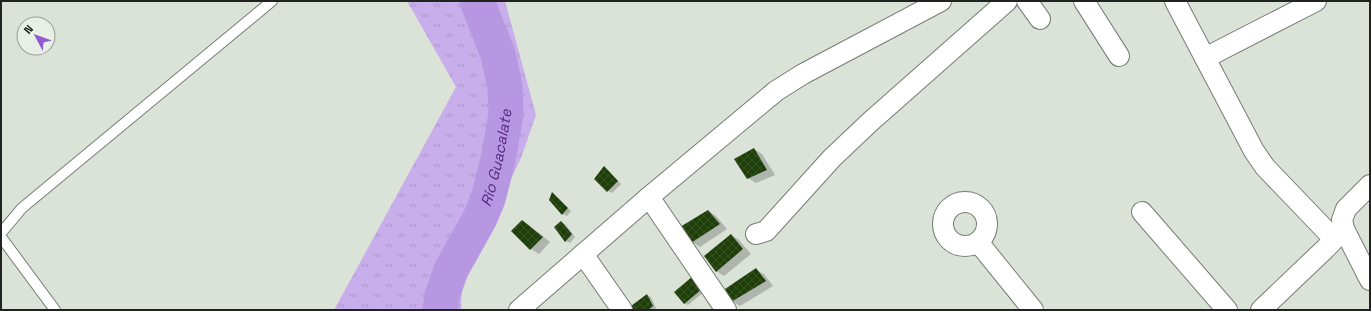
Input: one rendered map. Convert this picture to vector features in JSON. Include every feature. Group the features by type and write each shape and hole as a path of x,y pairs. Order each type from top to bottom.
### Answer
{"street":[{"path":"519,310 649,197 776,91 804,74 941,1"},
{"path":"756,234 766,231 832,158 870,122 1007,1"},
{"path":"1027,1 1040,19"},
{"path":"1084,1 1119,56"},
{"path":"1175,1 1247,139 1261,162 1339,234 1370,280"},
{"path":"1205,58 1316,1"},
{"path":"1261,310 1339,234 1346,209 1370,185"},
{"path":"649,197 726,310"},
{"path":"1142,212 1227,310"},
{"path":"978,242 1033,310"},
{"path":"583,254 622,310"}],"lane":[{"path":"1,233 22,208 272,1"},
{"path":"1,237 55,310"}],"green space":[{"path":"407,1 505,1 536,115 521,158 462,282 461,310 334,310 456,87"}],"building":[{"path":"754,148 767,170 747,179 734,159"},
{"path":"604,166 618,181 607,192 594,179"},
{"path":"552,192 568,208 562,215 549,200"},
{"path":"708,210 720,224 691,243 680,227"},
{"path":"522,220 543,237 530,250 511,231"},
{"path":"561,221 572,234 565,242 554,227"},
{"path":"731,234 743,249 716,272 704,256"},
{"path":"756,268 766,281 731,302 725,289"},
{"path":"693,276 702,289 684,304 674,292"},
{"path":"647,294 653,306 648,310 634,310 631,306"}],"waterway":[{"name":"Río Guacalate","path":"440,310 442,296 451,270 480,218 488,199 498,160 506,114 505,87 498,54 477,1"}]}
